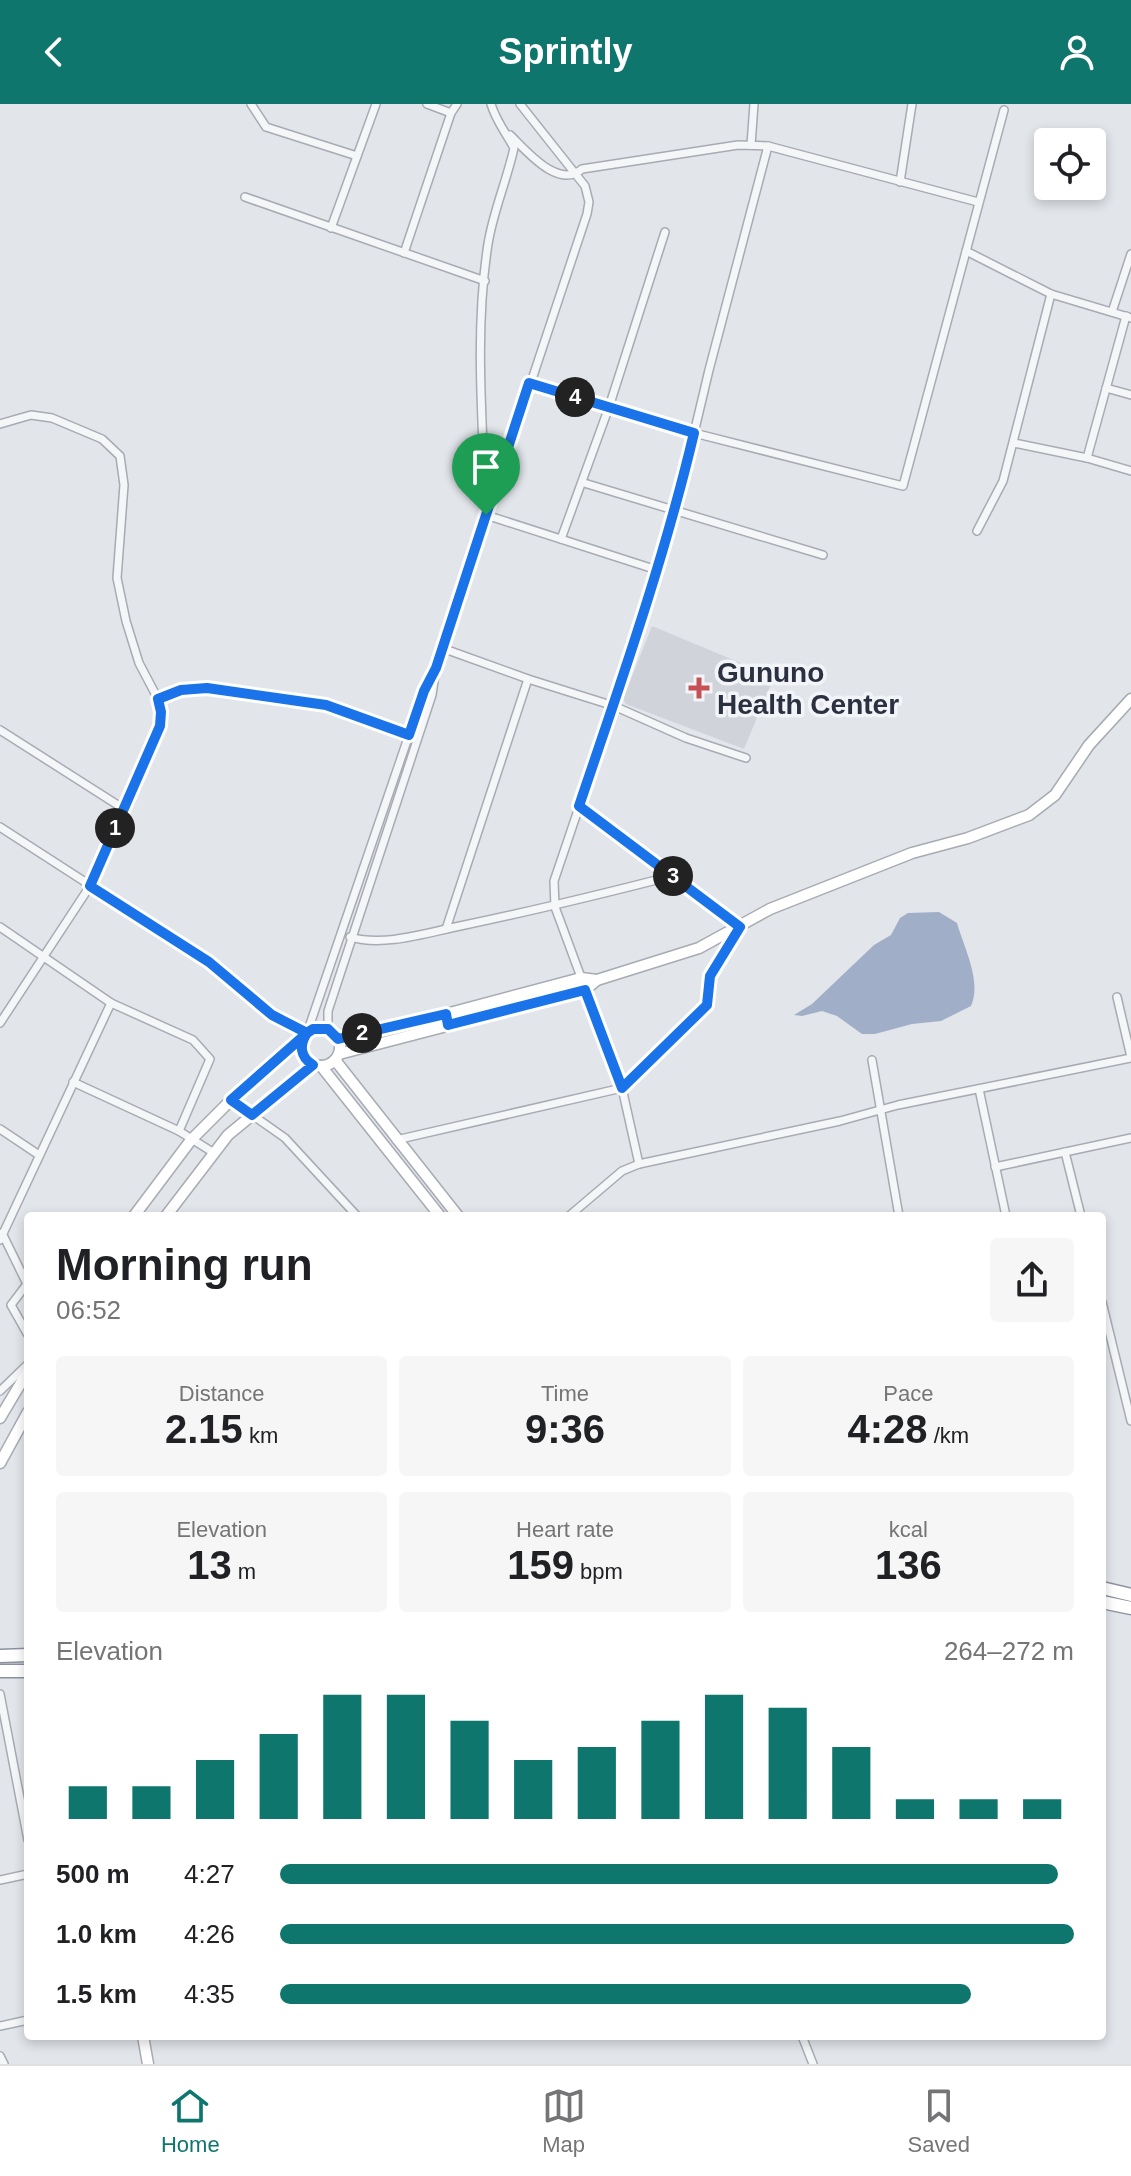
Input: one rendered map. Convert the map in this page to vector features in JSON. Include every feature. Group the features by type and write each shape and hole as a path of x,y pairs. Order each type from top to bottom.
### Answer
{"highway":[{"path":"1106,1589 1131,1595"},
{"path":"1106,1603 1131,1608"},
{"path":"0,1656 24,1655"},
{"path":"0,1671 24,1671"}],"main road":[{"path":"338,1039 511,1010 585,990 597,980 699,948 770,909 912,853 968,838 1029,815 1055,795 1089,745 1131,699"},
{"path":"169,1212 228,1135 317,1066 507,998 581,978 597,980"},
{"path":"539,989 543,1002"},
{"path":"507,998 511,1010"},
{"path":"137,1212 191,1140 231,1100 313,1029 328,1029 338,1039 337,1057 396,1140 455,1212"},
{"path":"305,1036 303,1054 317,1066 435,1212"},
{"path":"0,1418 24,1378"},
{"path":"0,1463 24,1419"},
{"path":"144,2040 148,2064"}],"street":[{"path":"251,104 266,127 357,156"},
{"path":"331,228 376,104"},
{"path":"427,104 451,113"},
{"path":"404,253 451,113 457,104"},
{"path":"491,104 495,119 506,132 546,168 568,176 582,169 731,146 768,146 978,202"},
{"path":"328,1029 328,1011 432,695 442,648 587,214 588,194 520,104"},
{"path":"751,145 754,104"},
{"path":"900,182 912,104"},
{"path":"529,383 694,433 903,486 1004,110"},
{"path":"486,515 481,391 485,281 488,242 514,148 506,132"},
{"path":"639,1164 622,1088 555,907 554,881 614,706 676,509 768,146"},
{"path":"245,197 485,281"},
{"path":"561,539 584,483 665,232"},
{"path":"966,251 1051,294 1128,317 1087,458"},
{"path":"1112,312 1131,254"},
{"path":"977,531 1003,481 1051,294"},
{"path":"1106,388 1131,395"},
{"path":"0,424 31,415 52,418 102,439 120,456 124,485 117,578 139,663 158,699 161,712 160,726 90,886 1,1019"},
{"path":"1014,443 1087,458 1131,471"},
{"path":"584,483 823,555"},
{"path":"486,515 657,570"},
{"path":"442,648 614,706 686,738 746,758"},
{"path":"0,827 209,962 272,1015 305,1036 424,691 436,668"},
{"path":"446,929 528,679"},
{"path":"158,699 181,690 207,688 326,705 409,735"},
{"path":"0,730 124,809"},
{"path":"396,1140 622,1088 707,1005 710,976 740,927 579,806"},
{"path":"342,933 367,942 379,941 555,907 672,876"},
{"path":"0,927 111,1003 193,1040 210,1059 179,1131"},
{"path":"574,1212 622,1171 639,1164 1131,1058 1117,997"},
{"path":"24,1278 1,1235 111,1003"},
{"path":"872,1060 898,1212"},
{"path":"73,1082 179,1131 214,1153"},
{"path":"979,1089 1005,1212"},
{"path":"231,1100 285,1138 353,1212"},
{"path":"0,1129 39,1155"},
{"path":"995,1167 1131,1138"},
{"path":"1065,1152 1080,1212"},
{"path":"440,1212 448,1204"},
{"path":"24,1288 11,1305 24,1328"},
{"path":"1106,1319 1131,1421"},
{"path":"1106,1345 1112,1344"},
{"path":"0,1391 24,1368"},
{"path":"0,1694 2,1721 24,1822"},
{"path":"0,1880 24,1875"},
{"path":"0,2026 24,2021"},
{"path":"804,2040 813,2064"},
{"path":"0,2056 4,2064"}],"shaded area":[{"name":"Gununo Health Center","path":"652,626 774,677 744,749 626,704 623,699"}],"water":[{"path":"939,912 957,923 973,975 971,1006 941,1021 912,1024 875,1034 862,1034 837,1016 822,1011 794,1015 812,1004 874,945 891,935 900,918 908,913"}],"place":[{"name":"Gununo Health Center","path":"699,688"}],"route":[{"path":"486,515 436,668 424,691 409,735 326,705 207,688 181,690 158,699 160,726 90,886 209,962 272,1015 307,1033 301,1046 307,1061 313,1065 252,1115 231,1100 303,1039 307,1033 313,1029 328,1029 338,1039 446,1014 448,1025 585,990 622,1088 707,1005 710,976 740,927 579,806 642,621 676,509 694,433 529,383 486,515"}]}
